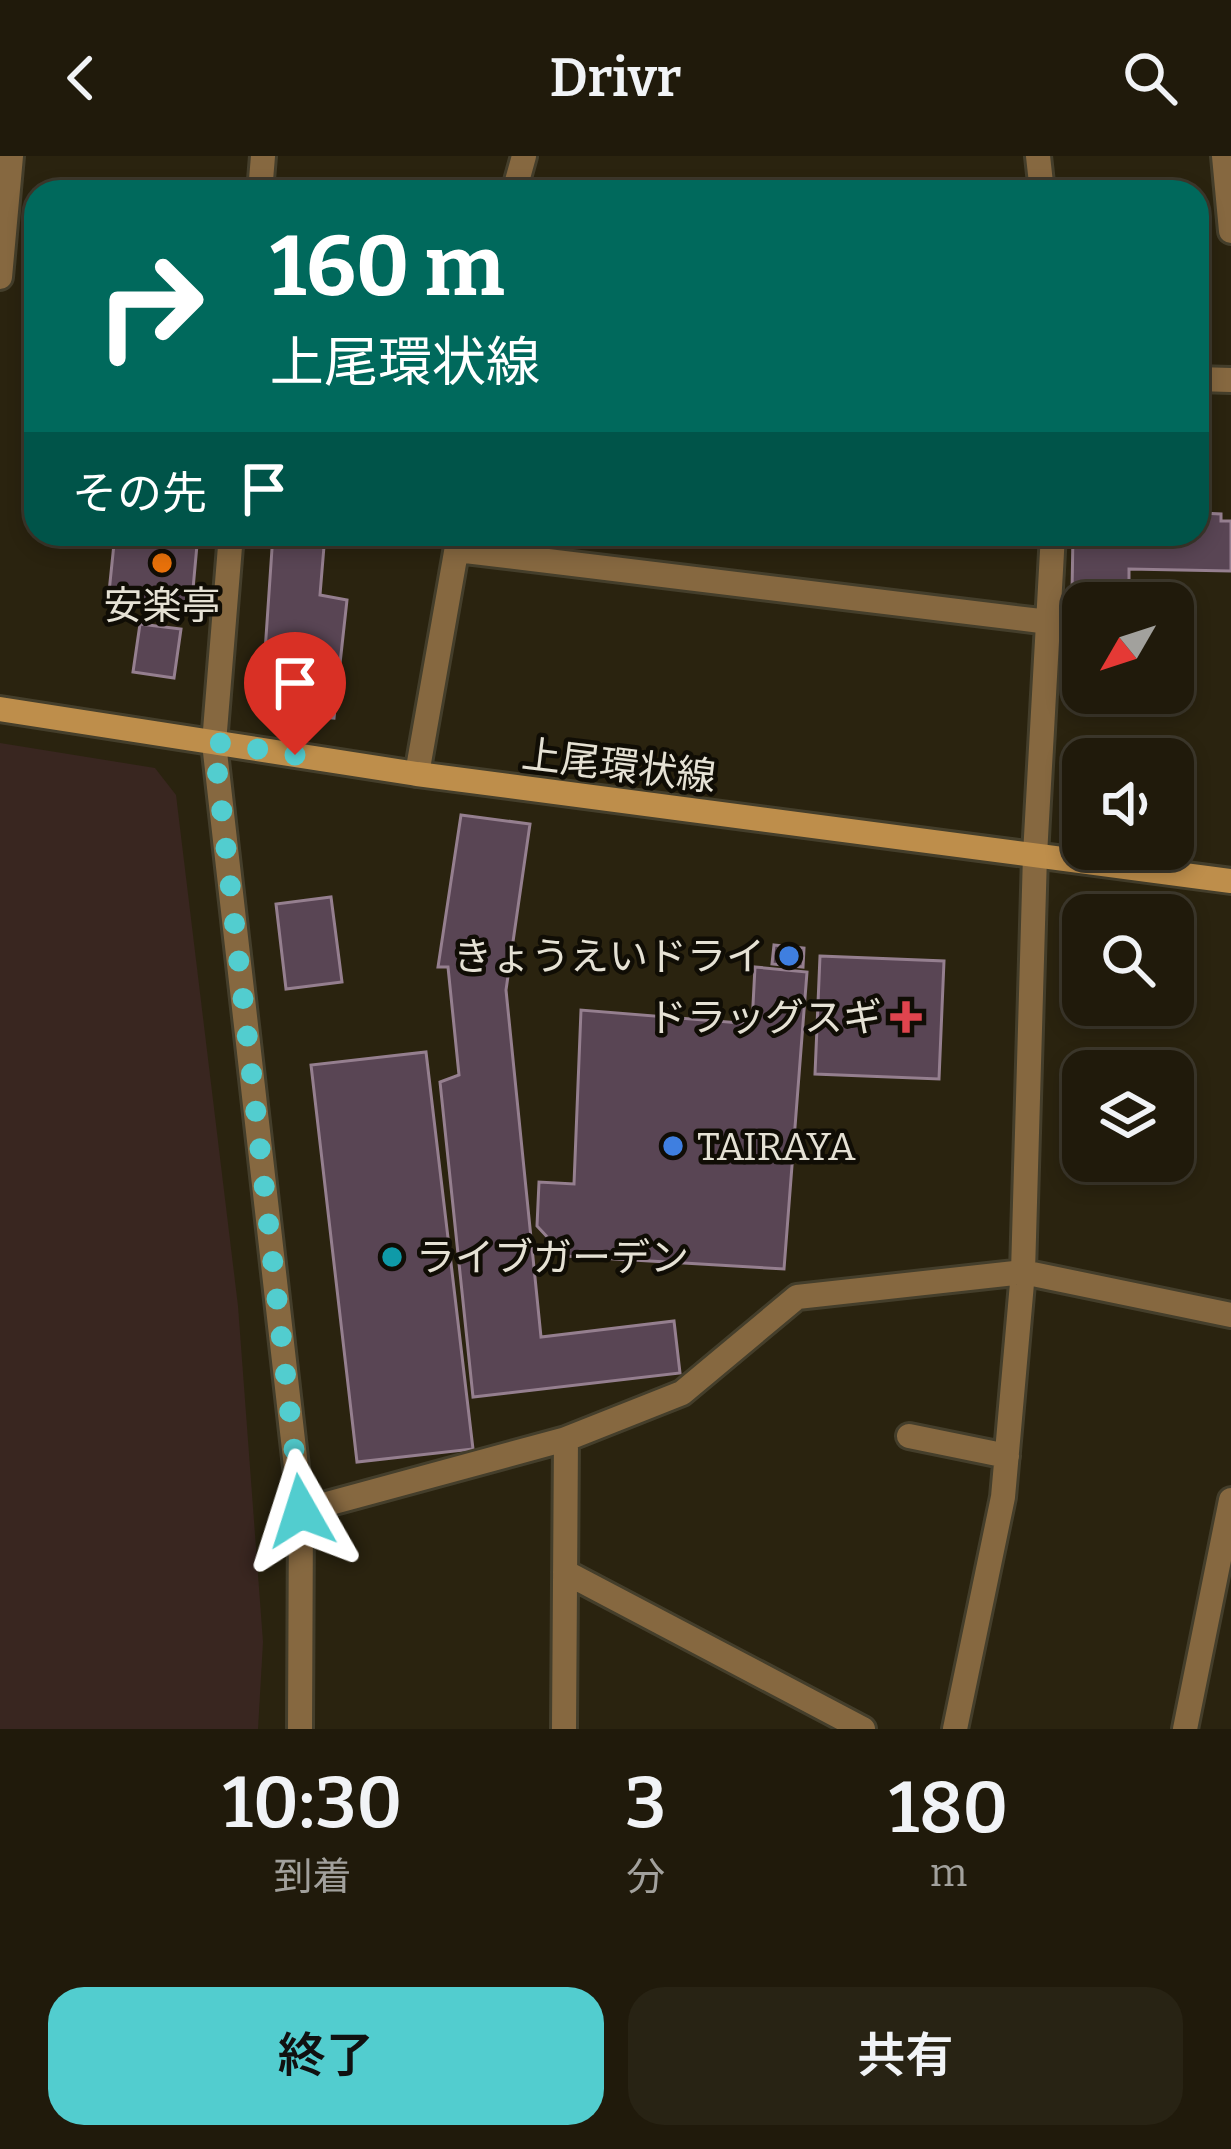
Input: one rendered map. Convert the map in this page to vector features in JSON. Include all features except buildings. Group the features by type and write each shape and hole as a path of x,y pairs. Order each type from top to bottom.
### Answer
{"main road":[{"name":"上尾環状線","path":"0,709 417,775 1231,881"}],"street":[{"path":"0,278 10,156"},
{"path":"1224,156 1231,231"},
{"path":"230,546 214,742 301,1511 300,1729"},
{"path":"417,775 457,546"},
{"path":"488,546 1049,622"},
{"path":"955,1729 1003,1497 1023,1272 1035,855 1052,546"},
{"path":"301,1511 566,1439 682,1394 797,1298 1023,1272 1231,1315"},
{"path":"908,1436 1007,1456"},
{"path":"564,1729 566,1439"},
{"path":"1185,1729 1223,1578 1231,1500"},
{"path":"565,1571 863,1729"}],"shaded area":[{"path":"0,743 155,768 176,795 238,1306 263,1642 258,1729 0,1729"}],"place":[{"name":"安楽亭","path":"162,563"},
{"name":"きょうえいドライ","path":"789,956"},
{"name":"ドラッグスギ","path":"906,1017"},
{"name":"TAIRAYA","path":"673,1146"},
{"name":"ライブガーデン","path":"392,1257"}],"route":[{"path":"295,755 214,742 301,1511"}]}
